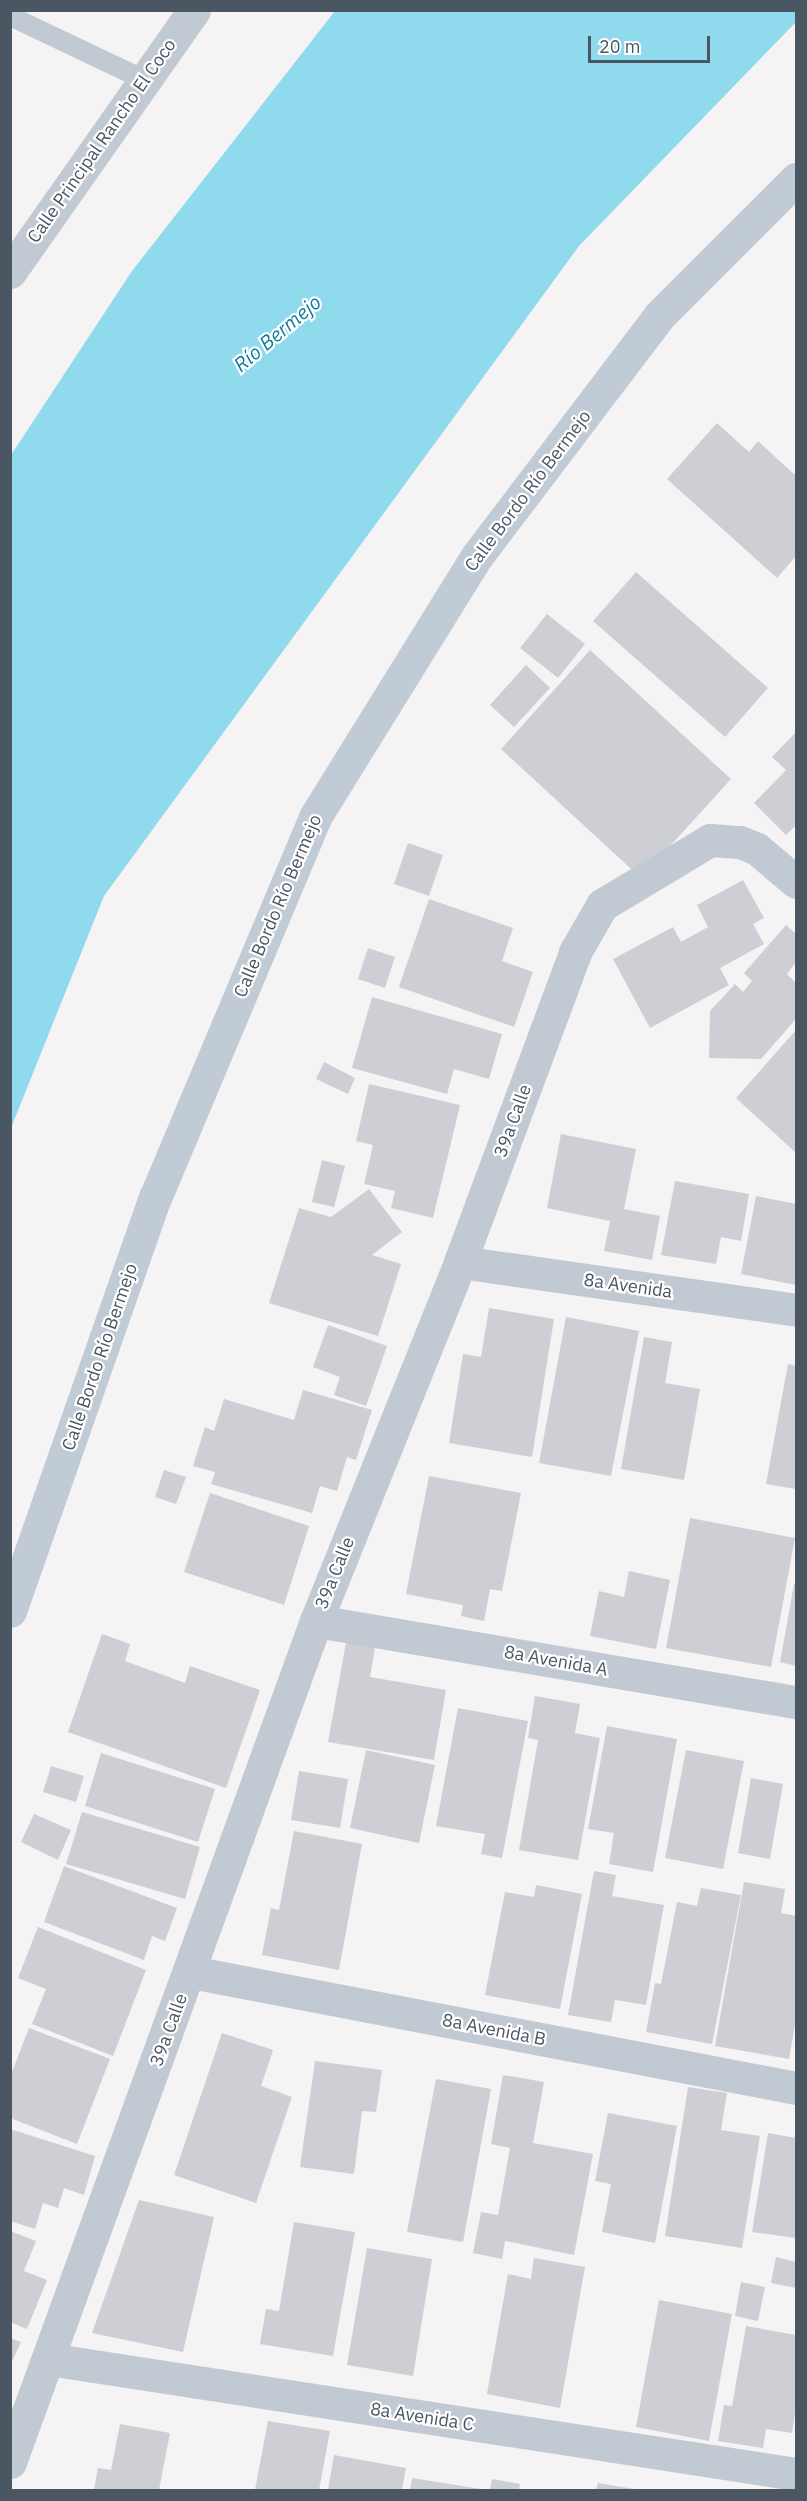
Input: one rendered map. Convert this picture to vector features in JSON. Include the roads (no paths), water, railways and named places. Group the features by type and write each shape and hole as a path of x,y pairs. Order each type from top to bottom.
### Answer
{"main road":[{"name":"Calle Bordo Río Bermejo","path":"10,1611 155,1198 315,816 484,547 660,316 796,178"}],"street":[{"name":"Calle Principal Rancho El Coco","path":"10,272 194,10"},
{"name":"39a Calle","path":"10,2462 316,1621 460,1262 575,952 602,905 710,840 740,842 757,849 796,882"},
{"name":"8a Avenida","path":"460,1262 796,1310"},
{"name":"8a Avenida A","path":"316,1621 796,1702"},
{"name":"8a Avenida B","path":"190,1972 796,2088"},
{"name":"8a Avenida C","path":"48,2359 796,2474"}],"lane":[{"path":"10,16 145,80"}],"water":[{"name":"Río Bermejo","path":"796,10 796,22 579,246 104,896 11,1128 11,455 132,271 335,11"}]}
